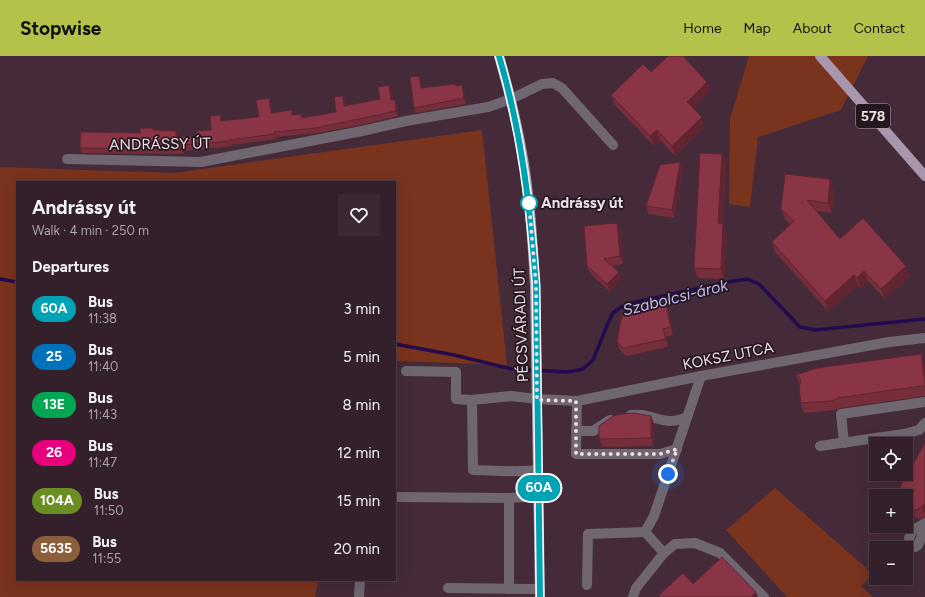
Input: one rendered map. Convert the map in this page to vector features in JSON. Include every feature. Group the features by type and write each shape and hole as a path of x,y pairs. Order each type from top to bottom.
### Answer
{"main road":[{"name":"PÉCSVÁRADI ÚT","path":"499,56 517,127 528,193 536,285 540,593"},
{"name":"578","path":"820,56 925,176"}],"street":[{"name":"ANDRÁSSY ÚT","path":"68,159 201,162 406,121 488,107 511,99 542,84 554,83 562,88 613,145"},
{"name":"KOKSZ UTCA","path":"472,400 511,396 537,400 576,401 701,376 889,342 925,338"},
{"path":"406,371 456,372 456,399 472,400 473,470 506,470 524,472 538,470"},
{"path":"645,532 654,516 701,376"},
{"path":"576,401 576,454 660,454 677,449"},
{"path":"844,443 841,414 925,402"},
{"path":"576,431 593,431 618,416 638,414 647,415 663,421 678,422 687,417"},
{"path":"820,446 904,434 919,430 925,423"},
{"path":"396,498 509,498 539,496"},
{"path":"509,498 509,589"},
{"path":"925,523 913,530 909,538 910,544 915,547 918,545 925,529"},
{"path":"645,532 664,554"},
{"path":"587,585 588,534 645,532"},
{"path":"634,597 636,588 674,544 695,543 720,553 764,597"},
{"path":"359,597 360,581"},
{"path":"448,588 509,589 540,593"}],"shaded area":[{"path":"749,56 868,56 841,110 758,137 750,207 729,204 730,119"},
{"path":"482,130 507,365 396,361 396,181 16,181 16,581 318,581 315,597 0,597 0,167 174,173"},
{"path":"775,488 869,570 869,578 861,586 873,597 787,597 726,530"}],"building":[{"path":"668,56 683,56 707,82 687,102 702,117 672,146 657,130 650,136 611,95 643,64 651,72"},
{"path":"419,76 421,88 455,84 456,86 462,85 464,98 414,108 410,77"},
{"path":"389,85 391,100 395,100 396,111 315,128 274,132 274,134 230,141 182,145 182,149 80,148 81,132 140,133 140,128 153,128 153,130 176,131 176,136 197,137 197,131 211,130 210,116 220,115 221,121 259,117 256,100 269,98 271,113 292,110 292,115 301,114 301,118 336,112 334,97 343,96 344,106 380,99 378,87"},
{"path":"700,153 722,154 718,223 723,224 721,269 694,268"},
{"path":"680,162 672,210 646,206 660,165"},
{"path":"785,174 830,179 828,203 807,200 840,239 863,218 906,266 881,289 864,271 857,278 854,275 825,301 772,242 794,221 781,209"},
{"path":"617,223 620,256 604,259 619,272 607,284 587,266 584,226"},
{"path":"666,305 671,327 663,329 666,339 623,348 617,342 623,314"},
{"path":"921,354 925,387 921,386 837,398 832,401 801,403 799,389 801,379 796,375 817,368"},
{"path":"634,413 651,416 651,438 599,439 599,426 613,416"},
{"path":"925,443 925,503 922,507 916,510 913,508 913,489 899,489 903,481 913,481 913,464"},
{"path":"722,557 756,592 751,597 660,597 659,595 683,573 693,584"}],"waterway":[{"name":"Szabolcsi-árok","path":"0,279 16,282"},
{"name":"Szabolcsi-árok","path":"396,344 454,355 512,369 568,372 583,369 593,360 613,313 621,307 632,303 747,279 759,284 800,327 815,330 925,319"}],"bus line":[{"name":"60A","path":"499,56 517,127 528,193 536,285 540,597"}],"place":[{"name":"Andrássy út","path":"529,203"}],"route":[{"path":"529,203 536,285 537,400 576,401 576,454 660,454 677,449 668,474"}]}
